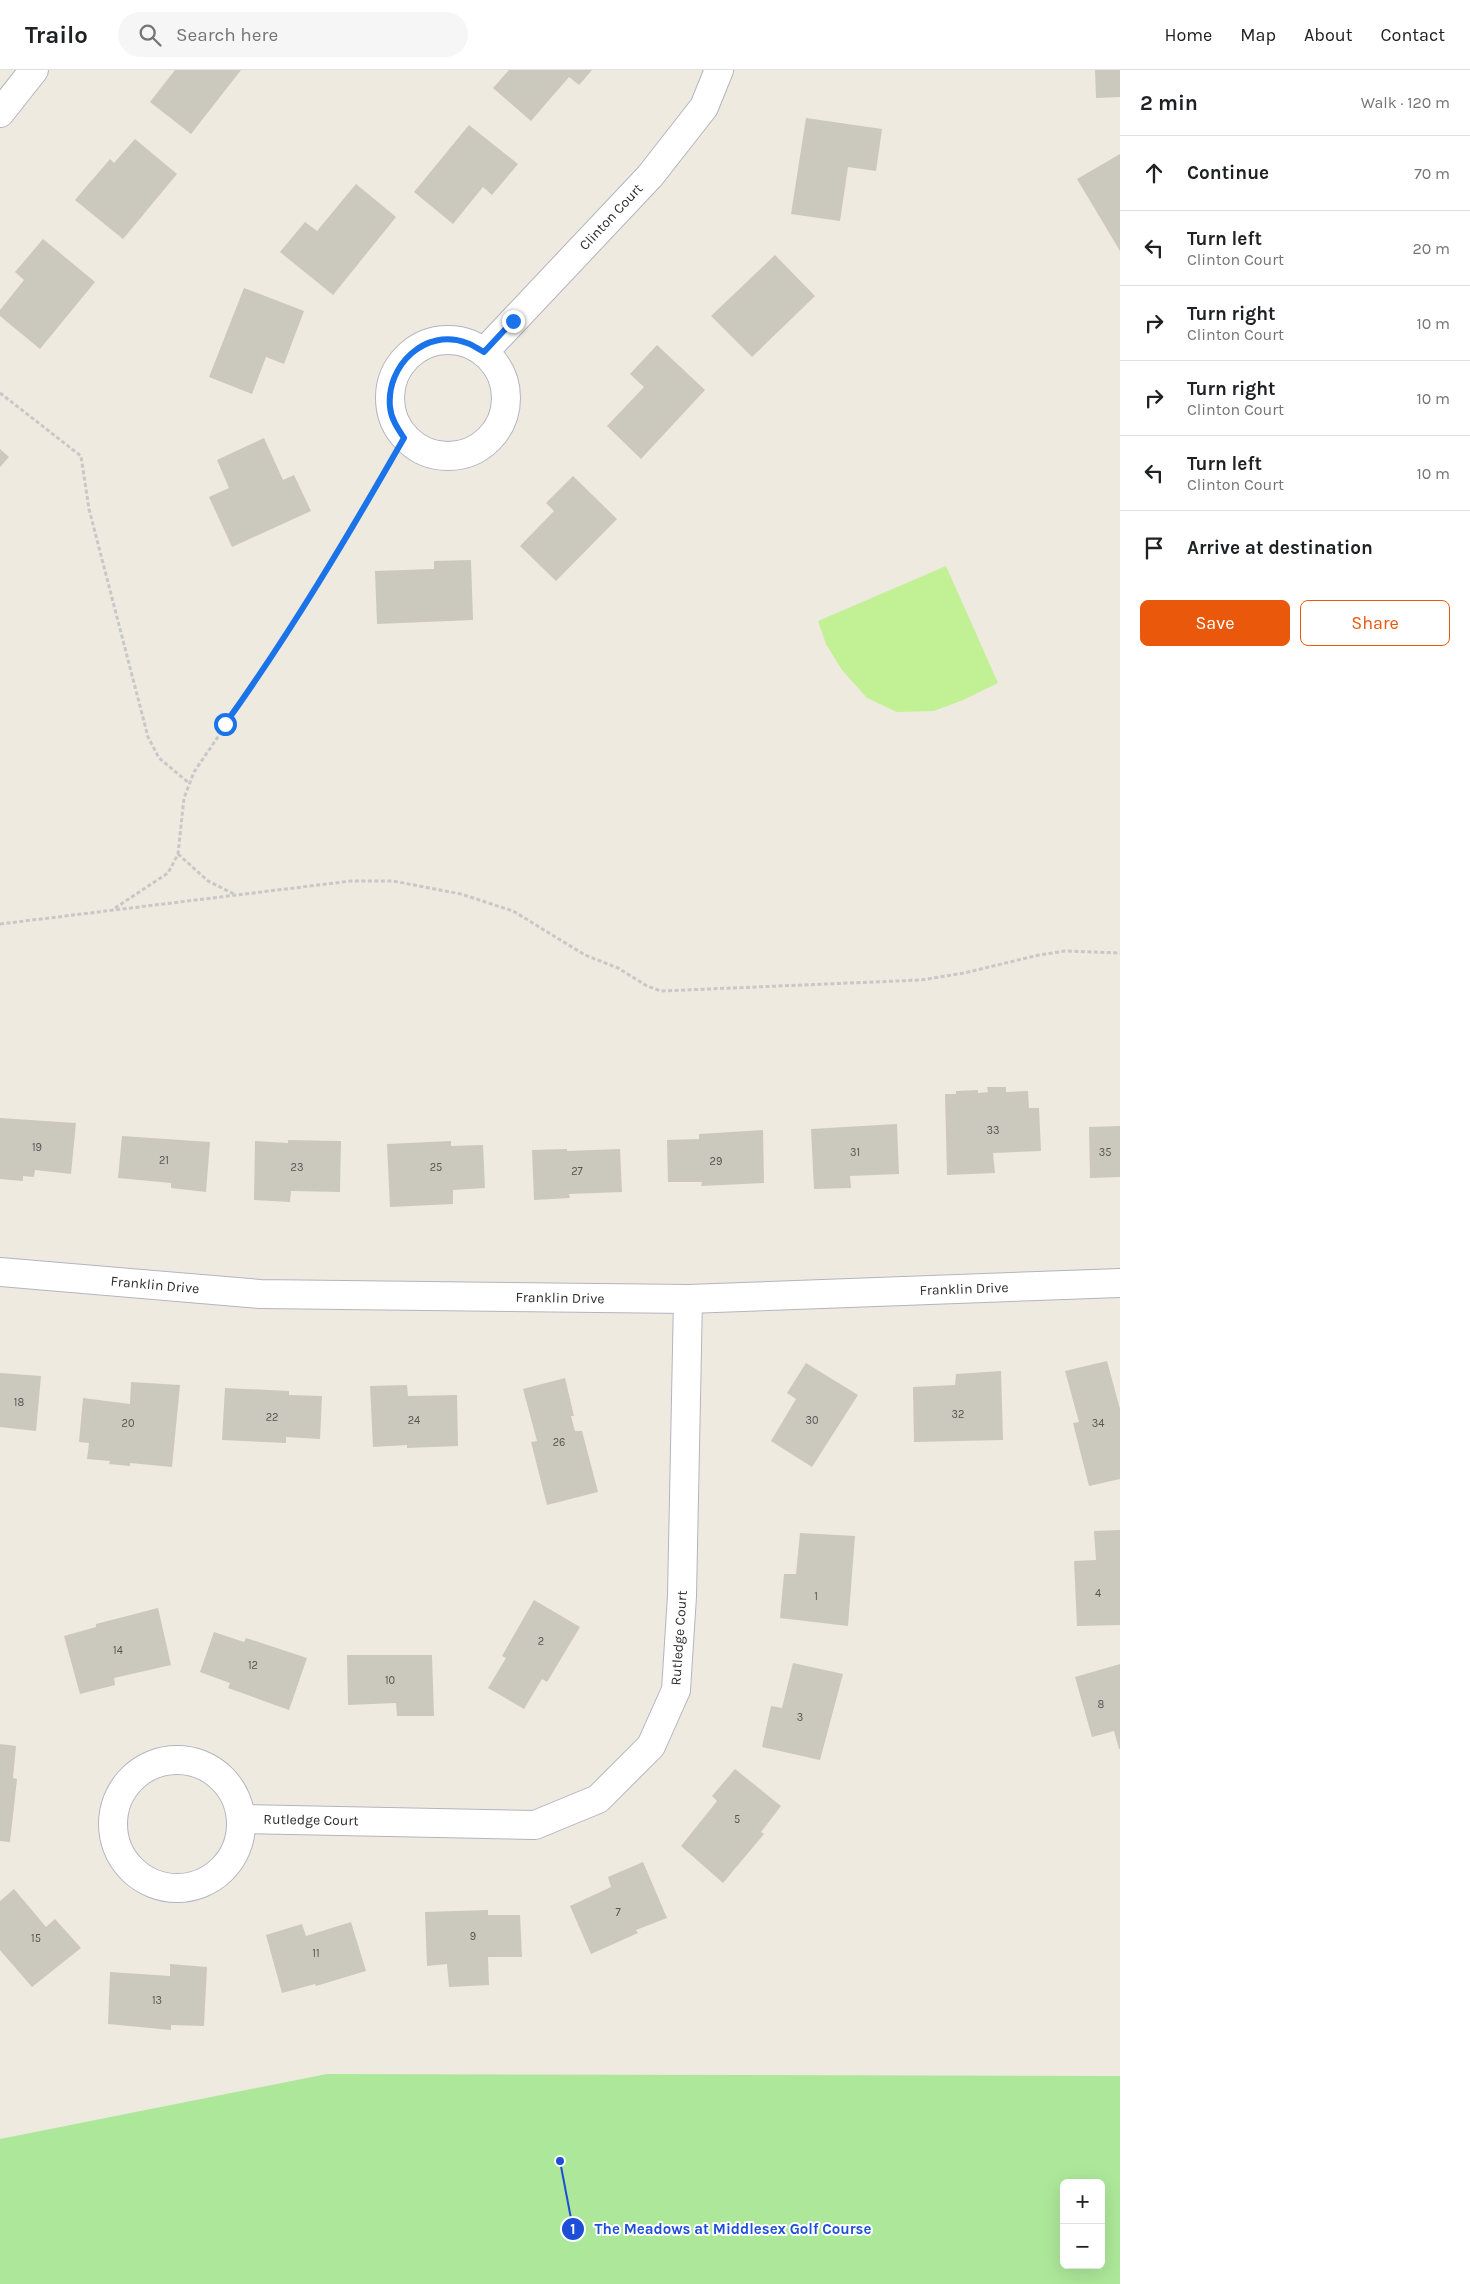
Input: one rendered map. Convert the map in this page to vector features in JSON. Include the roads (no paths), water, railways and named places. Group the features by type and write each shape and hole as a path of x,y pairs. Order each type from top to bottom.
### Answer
{"street":[{"path":"0,113 34,70"},
{"name":"Clinton Court","path":"484,352 650,176 704,107 719,70"},
{"path":"447,340 466,342 484,352 497,366 506,391 503,418 489,440 474,450 457,456 439,456 423,452 404,438 395,424 390,408 390,385 400,364 412,352 428,343 447,340"},
{"name":"Franklin Drive","path":"0,1272 260,1294 688,1299 1120,1283"},
{"name":"Rutledge Court","path":"241,1819 535,1825 598,1799 651,1746 676,1690 682,1596 688,1299"},
{"path":"177,1759 196,1762 213,1770 227,1784 237,1800 241,1819 240,1838 233,1856 221,1871 205,1882 187,1887 167,1888 149,1882 133,1871 121,1856 114,1838 113,1819 117,1800 126,1783 149,1766 158,1762 177,1759"}],"place":[{"name":"The Meadows at Middlesex Golf Course","path":"560,2161"}]}
